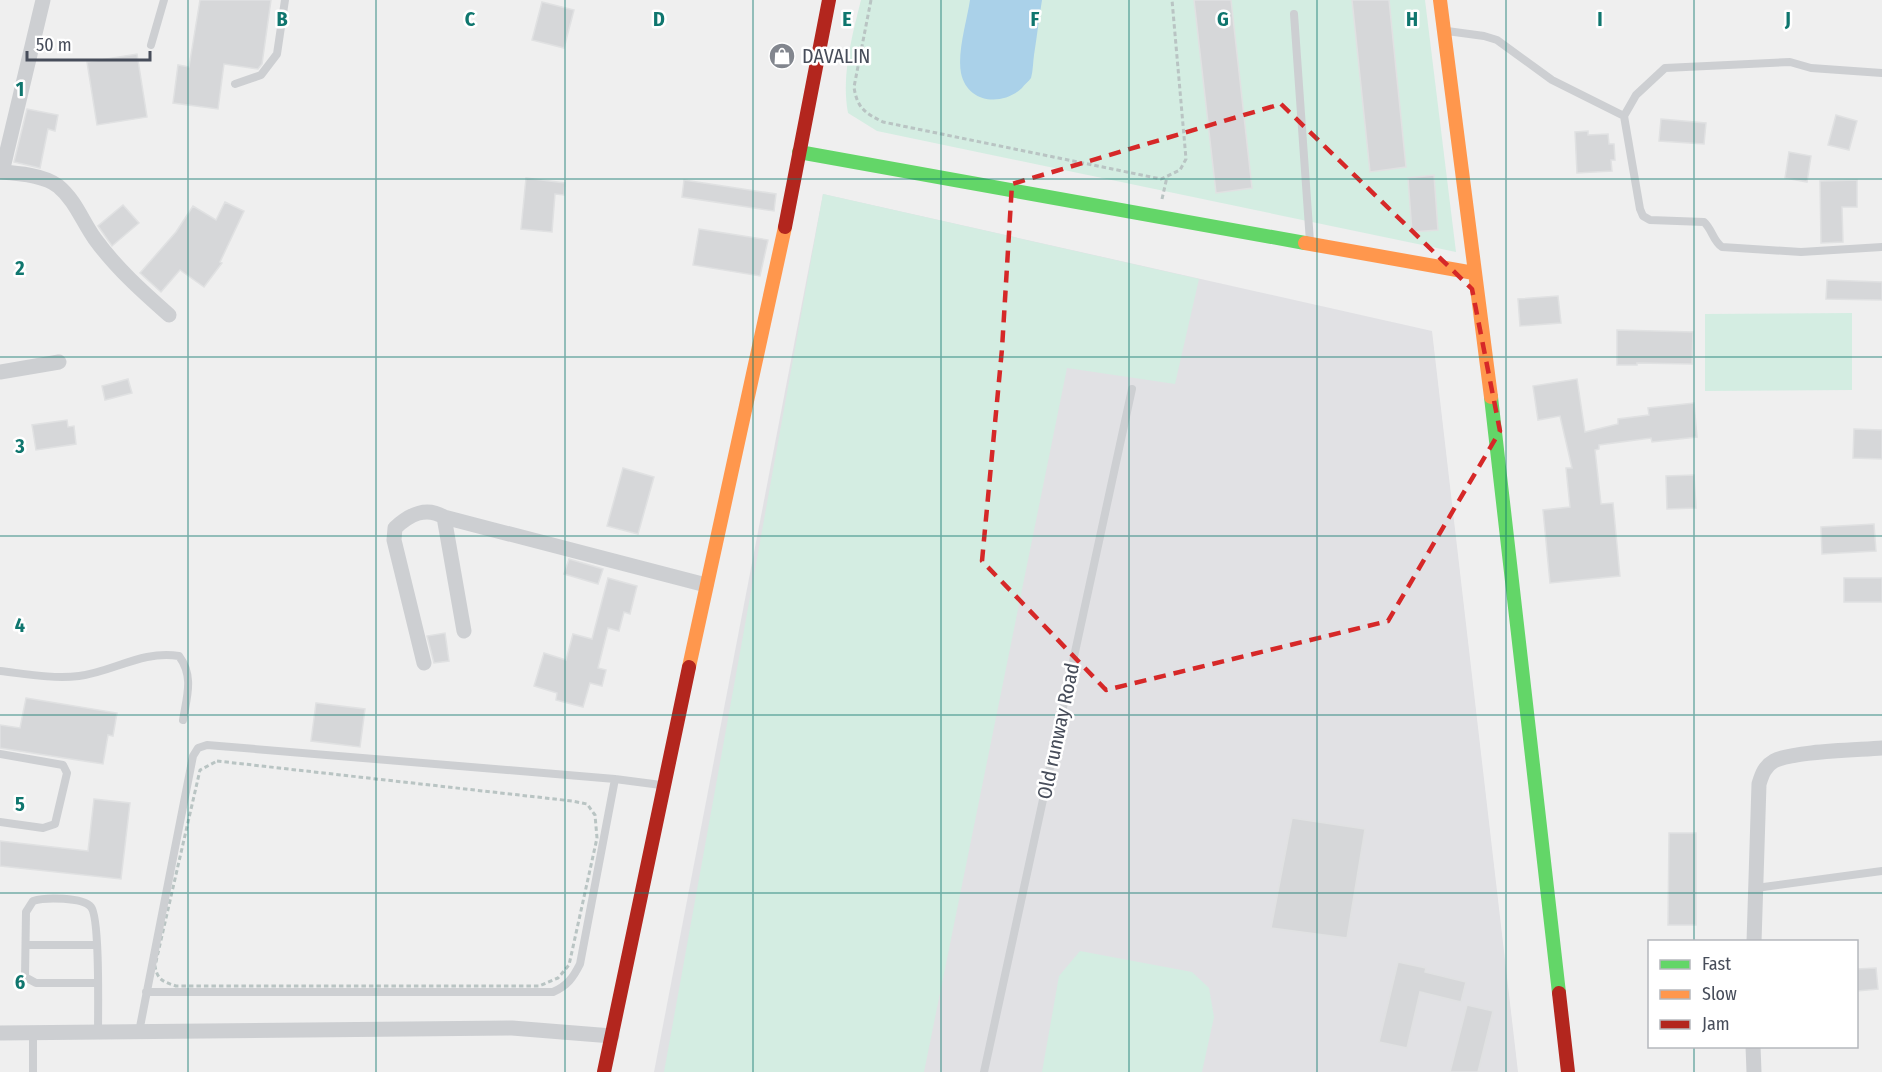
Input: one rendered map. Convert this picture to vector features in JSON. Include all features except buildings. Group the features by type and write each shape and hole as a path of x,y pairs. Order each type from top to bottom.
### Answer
{"street":[{"path":"43,0 1,172 34,176 56,184 74,203 94,238 139,289 169,315"},
{"path":"604,1072 799,152 829,0"},
{"path":"1440,0 1488,370 1568,1072"},
{"path":"799,152 1474,273"},
{"path":"0,372 59,363"},
{"path":"424,663 394,540 394,528 404,519 427,510 444,517 706,585"},
{"path":"444,517 464,631"},
{"path":"1754,940 1759,784 1767,766 1776,760 1797,756 1882,748"},
{"path":"0,1033 512,1028 612,1036"},
{"path":"1753,1048 1754,1072"}],"lane":[{"path":"151,45 164,0"},
{"path":"235,84 261,75 277,54 285,0"},
{"path":"1294,14 1310,244"},
{"path":"1443,31 1497,39 1552,80 1624,116"},
{"path":"1882,73 1811,68 1790,62 1665,68 1636,95 1624,116 1643,216 1650,219 1704,222 1717,244 1722,247 1802,252 1882,247"},
{"name":"Old runway Road","path":"984,1072 1132,389"},
{"path":"0,671 44,676 80,676 137,658 167,654 179,656 186,665 190,682 183,720"},
{"path":"139,1032 193,756 198,748 207,745 615,779 665,786"},
{"path":"0,754 63,765 67,772 55,824 43,828 0,822"},
{"path":"146,992 553,992 574,977 580,964 615,779"},
{"path":"1755,888 1882,871"},
{"path":"97,983 36,983 26,977 26,912 33,901 40,898 84,901 92,908 96,920 98,1032"},
{"path":"26,945 96,945"},
{"path":"33,1033 33,1072"}],"path":[{"path":"871,0 854,87 855,101 866,113 883,122 1161,179 1170,177 1180,170 1186,159 1172,0"},
{"path":"217,761 587,804 595,814 597,838 569,965 558,978 539,986 176,986 162,981 157,976 155,966 200,770 217,761"}],"highlighted area":[{"path":"1281,104 1472,289 1500,431 1388,621 1106,690 982,561 1002,349 1012,184"}],"shaded area":[{"path":"823,194 1432,331 1518,1072 654,1072"}],"green space":[{"path":"861,0 1425,0 1456,252 877,131 848,113 846,99 849,56"},
{"path":"823,194 1199,279 1175,384 1067,368 924,1072 664,1072"},
{"path":"1852,313 1852,390 1705,391 1705,314"},
{"path":"1080,951 1192,972 1209,988 1214,1017 1202,1072 1042,1072 1059,976"}],"water":[{"path":"970,0 1042,0 1031,78 1022,88 1005,98 995,100 978,96 970,91 961,73 960,56"}],"traffic: fast":[{"path":"799,152 1305,243"},
{"path":"1491,397 1559,993"}],"traffic: slow":[{"path":"1440,0 1491,397"},
{"path":"689,667 785,227"},
{"path":"1305,243 1474,273"}],"traffic: jam":[{"path":"785,227 829,0"},
{"path":"604,1072 689,667"},
{"path":"1559,993 1568,1072"}],"place":[{"name":"DAVALIN","path":"782,56"}]}
